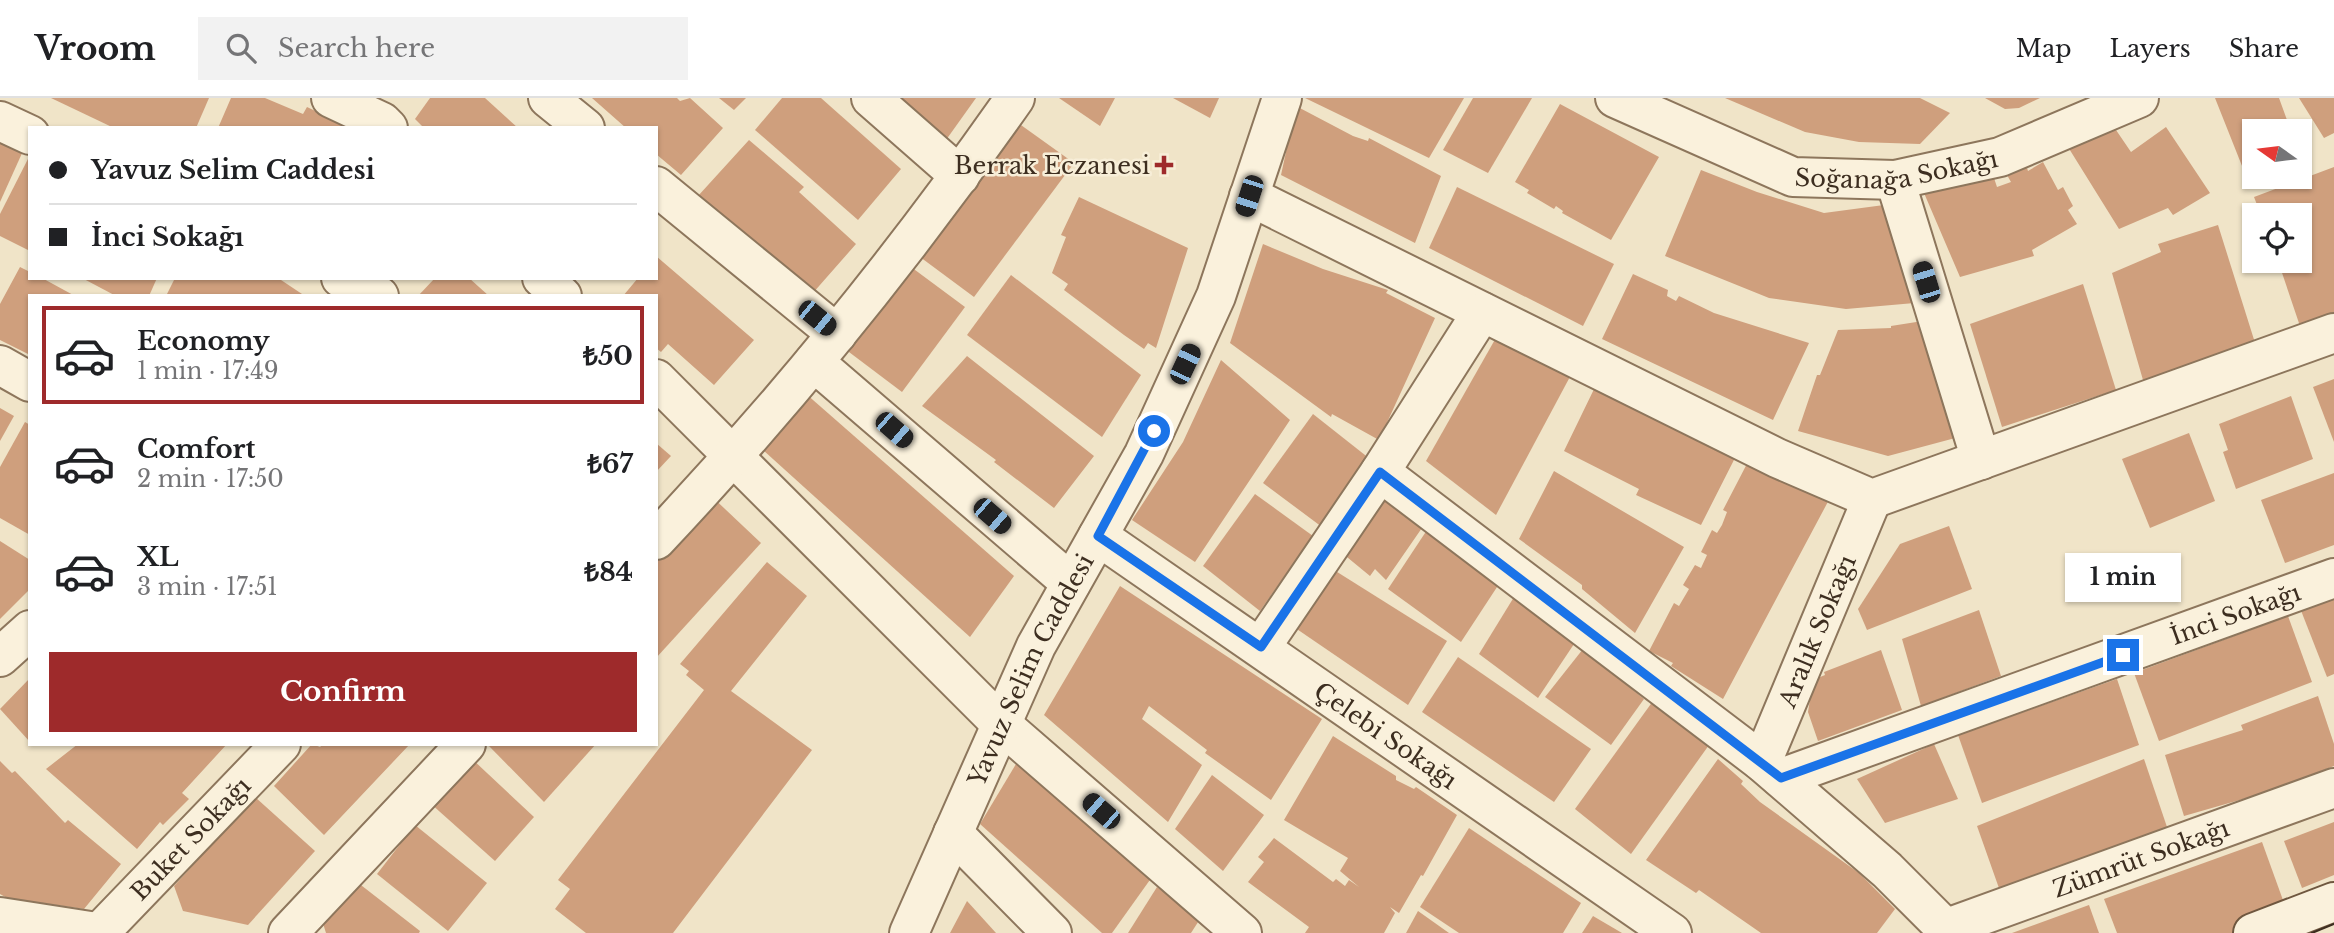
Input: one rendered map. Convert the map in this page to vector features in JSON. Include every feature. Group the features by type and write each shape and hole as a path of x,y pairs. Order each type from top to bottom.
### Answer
{"street":[{"path":"331,98 390,116"},
{"path":"548,98 583,126"},
{"path":"871,98 960,176"},
{"path":"658,538 735,457 826,348 960,176 1014,98"},
{"name":"Yavuz Selim Caddesi","path":"909,933 1036,646 1144,454 1216,296 1282,98"},
{"name":"Soğanağa Sokağı","path":"1615,98 1793,177 1895,180 2000,157 2139,98"},
{"path":"0,121 28,134"},
{"path":"1895,180 1981,460"},
{"path":"658,188 1071,583"},
{"path":"1249,196 1777,458 1872,499 2334,333"},
{"path":"345,280 375,294"},
{"path":"381,294 394,280"},
{"path":"544,280 560,294"},
{"path":"1261,647 1380,472 1482,313"},
{"path":"0,365 28,381"},
{"path":"658,381 1001,724 1242,933"},
{"path":"1380,472 1771,770 1887,870 1949,931"},
{"name":"Aralık Sokağı","path":"1771,770 1872,499"},
{"name":"Çelebi Sokağı","path":"1098,536 1672,933"},
{"name":"İnci Sokağı","path":"1771,770 2334,579"},
{"path":"0,657 28,632"},
{"name":"Buket Sokağı","path":"101,933 279,746"},
{"path":"288,933 464,746"},
{"name":"Zümrüt Sokağı","path":"1949,931 2334,788"},
{"path":"953,833 1052,933"},
{"path":"2253,933 2334,902"},
{"path":"0,917 101,933"}],"building":[{"path":"51,98 209,98 197,126 110,126"},
{"path":"231,98 265,98 303,114 307,107 347,126 219,126"},
{"path":"430,98 485,98 516,126 422,126 415,119"},
{"path":"592,98 677,98 680,101 690,98 723,128 681,175 658,156 658,126 624,126"},
{"path":"719,98 746,98 734,110"},
{"path":"782,98 821,98 901,169 858,220 755,130"},
{"path":"891,98 976,98 946,140"},
{"path":"1059,98 1115,98 1100,126"},
{"path":"1173,98 1219,98 1210,118"},
{"path":"1305,98 1464,98 1429,158"},
{"path":"1473,98 1532,98 1488,173 1443,150"},
{"path":"1725,98 1920,98 1950,113 1920,144 1859,142 1805,132"},
{"path":"1985,98 2040,98 2019,108 2005,109"},
{"path":"2215,98 2279,98 2287,119 2242,119 2242,166"},
{"path":"2299,98 2334,98 2334,133 2324,138"},
{"path":"1560,104 1659,157 1611,240 1562,213 1556,206 1554,209 1527,193 1529,190 1515,182"},
{"path":"1296,106 1353,136 1368,141 1369,138 1441,176 1415,243 1281,175"},
{"path":"1014,120 1074,163 974,297 916,254"},
{"path":"2166,127 2210,193 2173,215 2168,208 2119,229 2068,147 2116,130 2131,152"},
{"path":"0,139 23,151 0,202"},
{"path":"749,140 804,187 799,192 856,244 805,302 698,196"},
{"path":"28,159 28,250 0,236 0,214"},
{"path":"2043,162 2058,190 2063,187 2073,206 2068,210 2077,224 2032,250 2034,256 1960,277 1924,193 1994,178 1997,187 2011,182 2007,175 2027,168 2028,171"},
{"path":"2334,167 2334,323 2303,335 2282,273 2312,273 2312,203 2256,203 2254,197 2275,189 2312,189 2312,175"},
{"path":"1701,170 1757,192 1824,213 1899,203 1926,302 1846,309 1769,298 1665,256"},
{"path":"1457,187 1614,264 1583,326 1429,248"},
{"path":"1079,197 1188,248 1156,348 1148,343 1144,349 1124,335 1064,290 1068,284 1052,273 1066,237 1061,235"},
{"path":"2218,225 2256,346 2143,380 2112,273 2161,252 2158,244"},
{"path":"1263,244 1323,269 1388,290 1386,293 1435,318 1379,440 1332,414 1331,417 1230,343"},
{"path":"658,258 754,340 714,385 668,344 661,352 658,350 658,294 625,294 636,280 658,280"},
{"path":"907,264 965,307 902,392 845,349"},
{"path":"20,267 28,271 28,280 46,280 71,294 28,294 28,354 0,340 0,304"},
{"path":"1633,274 1668,290 1667,296 1676,301 1679,296 1714,313 1809,343 1773,420 1602,339"},
{"path":"1011,275 1141,375 1102,437 967,335"},
{"path":"86,280 156,280 150,294 112,294"},
{"path":"174,280 281,280 302,294 167,294"},
{"path":"433,280 471,280 487,294 420,294"},
{"path":"2083,284 2116,390 2002,427 1970,324"},
{"path":"1929,320 1959,437 1888,456 1798,431 1817,375 1820,375 1838,330 1891,328"},
{"path":"1497,336 1572,373 1496,515 1426,461"},
{"path":"967,356 1094,456 1054,508 994,462 996,460 922,406"},
{"path":"1221,360 1290,420 1195,562 1132,520 1183,442"},
{"path":"2334,379 2334,442 2313,387"},
{"path":"1596,385 1738,452 1701,525 1636,495 1639,489 1564,451"},
{"path":"805,393 1014,576 970,637 763,450"},
{"path":"2291,396 2313,459 2236,489 2223,452 2228,450 2219,424"},
{"path":"0,408 14,416 0,441"},
{"path":"1313,414 1370,459 1322,527 1263,483"},
{"path":"25,422 28,424 28,534 0,518 0,467"},
{"path":"2189,433 2215,501 2150,528 2122,459"},
{"path":"658,445 671,456 658,470"},
{"path":"1751,456 1831,496 1723,699 1671,666 1673,663 1649,651 1674,603 1679,606 1689,589 1683,585 1695,565 1701,568 1707,555 1701,552 1712,530 1717,533 1722,525 1727,512 1723,510"},
{"path":"1554,471 1684,547 1635,633 1582,589 1582,585 1519,539"},
{"path":"2334,473 2334,545 2285,563 2261,500"},
{"path":"1380,485 1424,525 1386,580 1375,569 1370,576 1336,548"},
{"path":"707,492 761,543 658,656 658,546"},
{"path":"1255,494 1313,536 1260,611 1203,566"},
{"path":"1949,526 1972,589 1867,630 1858,609 1900,544"},
{"path":"1429,527 1499,584 1461,642 1388,589"},
{"path":"0,541 28,559 28,591 0,619"},
{"path":"767,562 807,596 731,691 812,750 673,933 586,933 555,909 570,889 558,880 704,690 686,675 689,671 680,664"},
{"path":"1326,565 1447,641 1408,705 1288,623"},
{"path":"1120,586 1322,719 1271,800 1205,753 1207,750 1149,706 1142,719 1202,765 1168,822 1044,715"},
{"path":"2334,596 2334,674 2327,677 2300,608"},
{"path":"1514,597 1574,644 1538,698 1479,654"},
{"path":"1979,610 2001,676 1921,706 1902,639"},
{"path":"2288,616 2312,682 2159,741 2134,673"},
{"path":"1583,649 1644,699 1611,745 1545,697"},
{"path":"1881,650 1902,710 1818,741 1808,712 1813,680 1825,675 1824,672"},
{"path":"1458,657 1591,749 1554,802 1422,712"},
{"path":"2117,679 2139,745 1982,803 1958,735"},
{"path":"28,680 28,740 0,709"},
{"path":"2318,696 2334,744 2334,766 2264,793 2184,816 2165,755 2243,730 2241,725"},
{"path":"1653,701 1709,745 1631,854 1575,809"},
{"path":"1333,736 1396,776 1396,780 1414,789 1416,787 1457,815 1399,913 1390,907 1395,913 1384,933 1305,933 1309,927 1248,882 1264,862 1258,857 1274,838 1333,882 1336,879 1345,886 1349,880 1359,887 1340,871 1348,858 1284,820"},
{"path":"1934,744 1958,799 1885,823 1857,779"},
{"path":"75,746 225,746 182,793 189,799 163,825 160,822 137,849 46,769"},
{"path":"310,746 408,746 324,835 274,786"},
{"path":"489,746 594,746 544,802"},
{"path":"471,758 534,817 495,861 430,803"},
{"path":"1718,759 1743,781 1741,784 1760,802 1859,873 1895,909 1877,933 1761,933 1699,890 1696,893 1646,860"},
{"path":"2144,759 2167,827 2000,891 1977,826"},
{"path":"0,761 12,773 15,771 65,823 68,820 121,864 84,909 7,898 0,894"},
{"path":"1016,764 1152,877 1112,933 1102,933 980,824"},
{"path":"1212,775 1264,815 1223,871 1175,829"},
{"path":"255,797 315,851 248,925 183,911 174,886"},
{"path":"2334,822 2334,875 2302,888 2284,841"},
{"path":"415,825 487,883 448,931 377,874"},
{"path":"1469,828 1581,903 1563,933 1459,933 1420,907"},
{"path":"2262,842 2288,914 2233,933 2117,933 2104,899"},
{"path":"357,882 420,931 419,933 326,933 322,920"},
{"path":"1157,887 1200,919 1191,933 1128,933"},
{"path":"967,901 996,933 950,933"},
{"path":"2089,905 2099,933 2012,933"},
{"path":"1418,911 1449,933 1406,933"},
{"path":"1593,916 1622,933 1582,933"}],"tram line":[{"path":"2312,933 2334,924"}],"place":[{"name":"Berrak Eczanesi","path":"1164,165"}],"route":[{"path":"1154,431 1098,536 1261,647 1380,472 1781,778 2123,655"}]}
